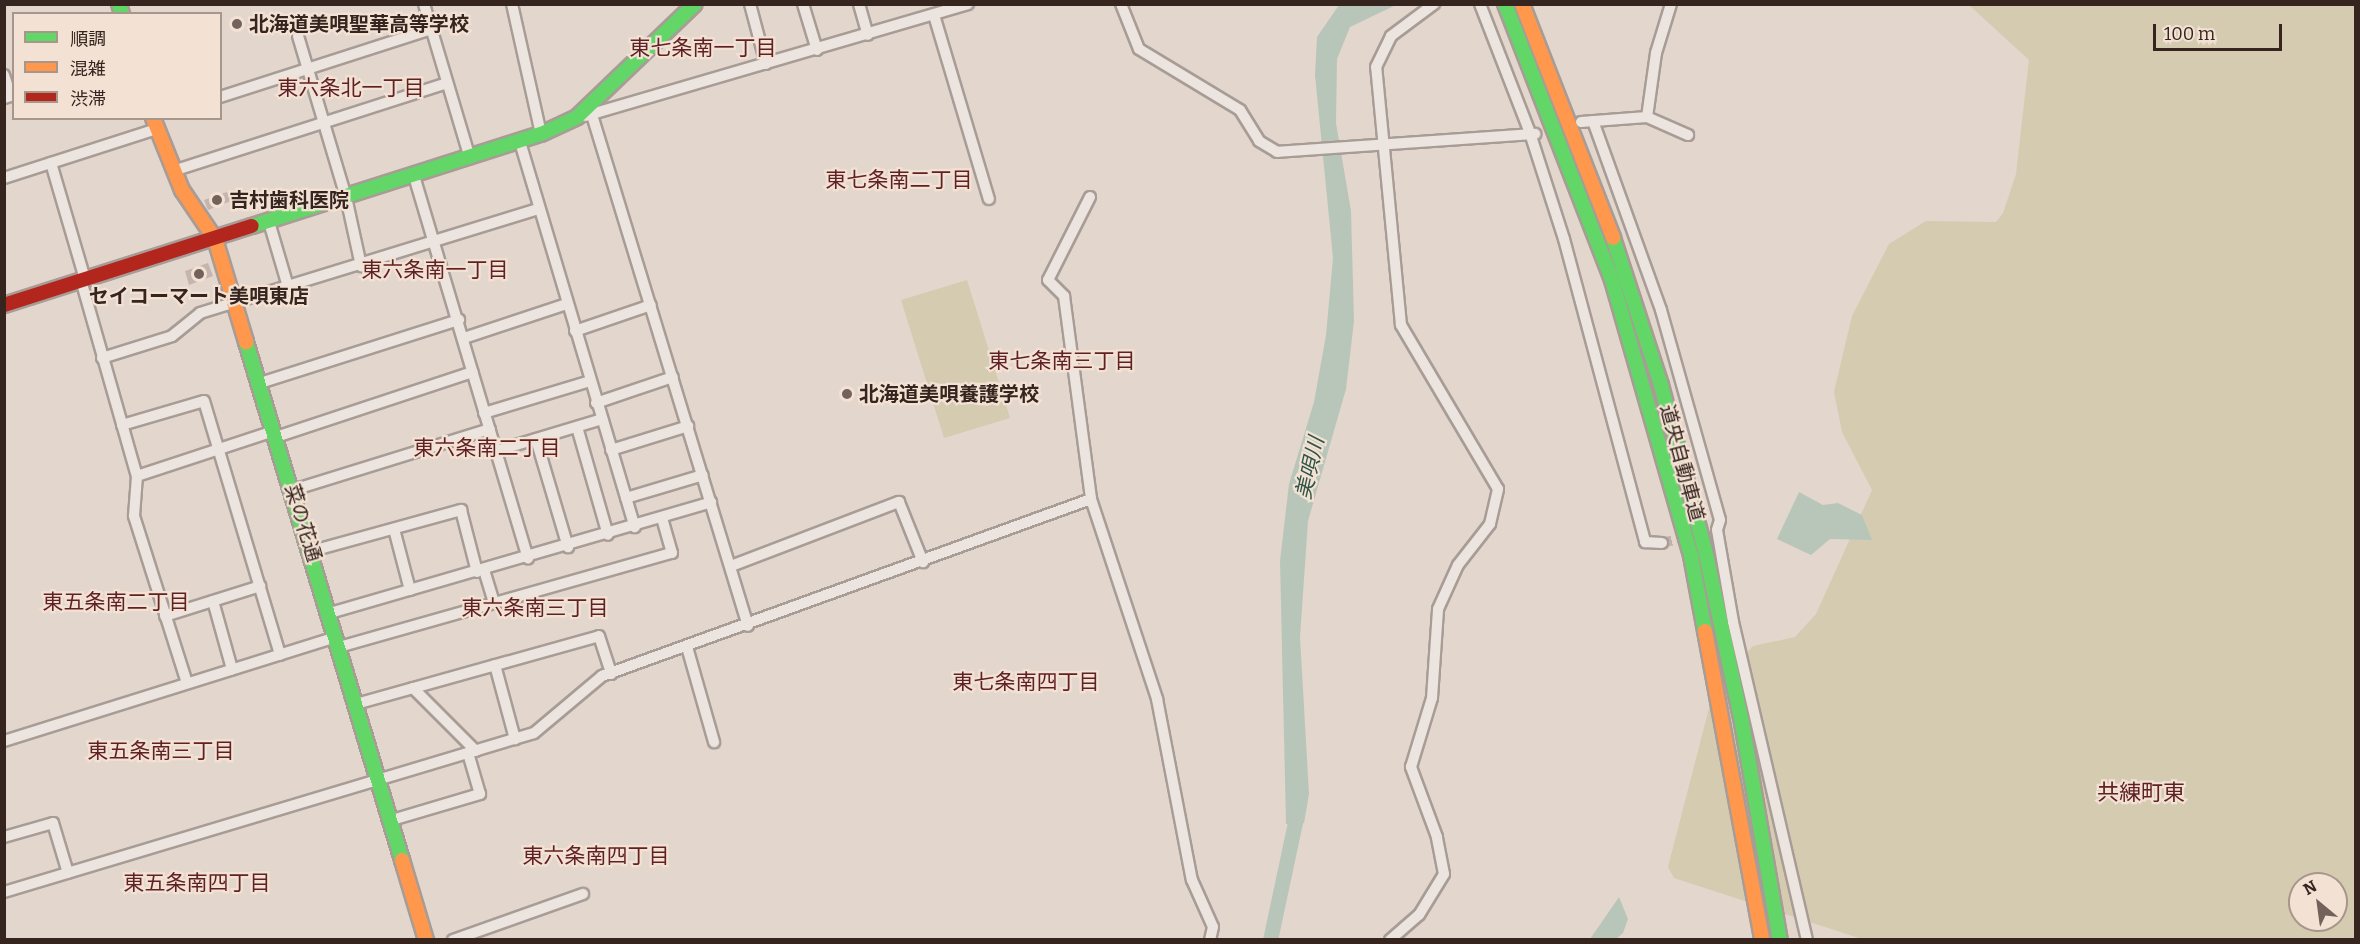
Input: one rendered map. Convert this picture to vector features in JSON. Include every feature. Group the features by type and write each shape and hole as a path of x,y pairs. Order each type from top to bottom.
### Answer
{"main road":[{"path":"4,305 541,134 577,117 695,4"},
{"name":"道央自動車道","path":"1505,4 1612,280 1646,390 1690,556 1762,939"},
{"name":"道央自動車道","path":"1522,4 1626,273 1661,385 1705,550 1742,723 1779,939"},
{"name":"菜の花通","path":"155,124 173,171 215,239 294,490 426,939"}],"street":[{"path":"424,4 470,158"},
{"path":"512,4 541,134"},
{"path":"750,4 766,64"},
{"path":"803,4 817,50"},
{"path":"859,4 868,35"},
{"path":"577,117 592,115 817,50 968,4"},
{"path":"1121,4 1139,49 1240,110 1259,141 1277,152 1357,146 1382,147 1533,134"},
{"path":"1390,939 1419,915 1444,874 1437,837 1411,767 1432,698 1438,609 1458,565 1490,524 1498,489 1401,325 1376,67 1382,51 1409,18 1434,4"},
{"path":"1480,4 1533,134 1571,262 1645,542 1662,543"},
{"path":"1647,117 1656,52 1671,4"},
{"path":"934,15 990,199"},
{"path":"222,96 432,29"},
{"path":"298,36 346,197 361,266"},
{"path":"4,75 11,96 4,98"},
{"path":"173,171 447,83"},
{"path":"592,115 748,626"},
{"path":"1581,122 1647,117 1688,135"},
{"path":"1593,121 1662,310 1720,520 1712,532 1807,939"},
{"path":"4,178 155,124"},
{"path":"520,142 596,403 635,527"},
{"path":"51,163 102,358 137,476 134,516 187,684"},
{"path":"414,176 459,320 484,413 528,558"},
{"path":"1090,197 1048,280 1064,296 1091,499 1157,699 1194,889 1213,927 1210,939"},
{"path":"102,358 172,336 200,313 289,290 539,209"},
{"path":"269,222 289,290"},
{"path":"464,338 567,304"},
{"path":"575,331 651,305"},
{"path":"260,383 459,320"},
{"path":"137,476 220,447 275,434 473,372"},
{"path":"596,403 673,377"},
{"path":"484,413 590,381"},
{"path":"122,425 204,401 220,447 280,655"},
{"path":"496,451 602,420"},
{"path":"611,450 688,426"},
{"path":"577,427 608,535"},
{"path":"294,490 490,429"},
{"path":"536,440 567,547"},
{"path":"626,498 703,475"},
{"path":"4,892 534,733 580,693 610,674 748,626 1091,499"},
{"path":"330,613 567,547 711,502"},
{"path":"731,566 899,502 923,562"},
{"path":"312,551 461,510 480,571 494,603"},
{"path":"4,741 280,655 494,603 672,553 662,517"},
{"path":"394,529 410,590"},
{"path":"165,616 260,586"},
{"path":"213,601 232,669"},
{"path":"356,704 599,636 610,674"},
{"path":"687,647 714,742"},
{"path":"495,665 514,739"},
{"path":"392,820 480,794 472,752 413,688"},
{"path":"4,837 53,823 68,873"},
{"path":"453,939 584,894"}],"shaded area":[{"path":"1969,5 2355,5 2355,939 1862,939 1674,878 1668,867 1714,689 1753,646 1795,637 1816,614 1872,490 1842,432 1834,392 1852,316 1889,244 1926,221 1996,222 2003,213 2016,174 2029,60"},
{"path":"967,280 1010,418 944,438 901,300"}],"water":[{"path":"1339,5 1396,5 1350,27 1337,59 1336,123 1351,211 1354,321 1346,389 1308,521 1300,637 1309,794 1304,823 1286,824 1280,561 1289,484 1314,402 1326,335 1333,258 1315,75 1317,37"},
{"path":"1799,492 1823,505 1838,503 1862,515 1872,540 1830,539 1811,555 1777,539"},
{"path":"1619,897 1628,919 1623,933 1616,939 1590,939"}],"building":[{"name":"吉村歯科医院","path":"227,192 231,201 208,210 204,200"},
{"name":"セイコーマート美唄東店","path":"208,263 213,276 189,285 185,271"}],"waterway":[{"name":"美唄川","path":"1270,940 1299,804"}],"tunnel":[{"path":"1662,543 1691,536"}],"traffic: fast":[{"path":"119,4 121,12"},
{"path":"252,226 541,134 577,117 695,4"},
{"path":"1505,4 1612,280 1691,556 1705,631"},
{"path":"1613,238 1661,385 1705,550 1742,723 1780,940"},
{"path":"246,342 402,860"}],"traffic: slow":[{"path":"1522,4 1613,238"},
{"path":"154,120 182,190 215,239 246,342"},
{"path":"1705,631 1762,940"},
{"path":"402,860 426,940"}],"traffic: jam":[{"path":"4,305 252,226"}],"place":[{"name":"北海道美唄聖華高等学校","path":"237,24"},
{"name":"吉村歯科医院","path":"217,200"},
{"name":"セイコーマート美唄東店","path":"199,274"},
{"name":"北海道美唄養護学校","path":"847,394"}],"district":[{"name":"東七条南一丁目","path":"703,48"},
{"name":"東六条北一丁目","path":"351,88"},
{"name":"東七条南二丁目","path":"899,180"},
{"name":"東六条南一丁目","path":"435,270"},
{"name":"東七条南三丁目","path":"1062,361"},
{"name":"東六条南二丁目","path":"487,448"},
{"name":"東五条南二丁目","path":"116,602"},
{"name":"東六条南三丁目","path":"535,608"},
{"name":"東七条南四丁目","path":"1026,682"},
{"name":"東五条南三丁目","path":"161,751"},
{"name":"共練町東","path":"2141,793"},
{"name":"東六条南四丁目","path":"596,856"},
{"name":"東五条南四丁目","path":"197,883"}]}
